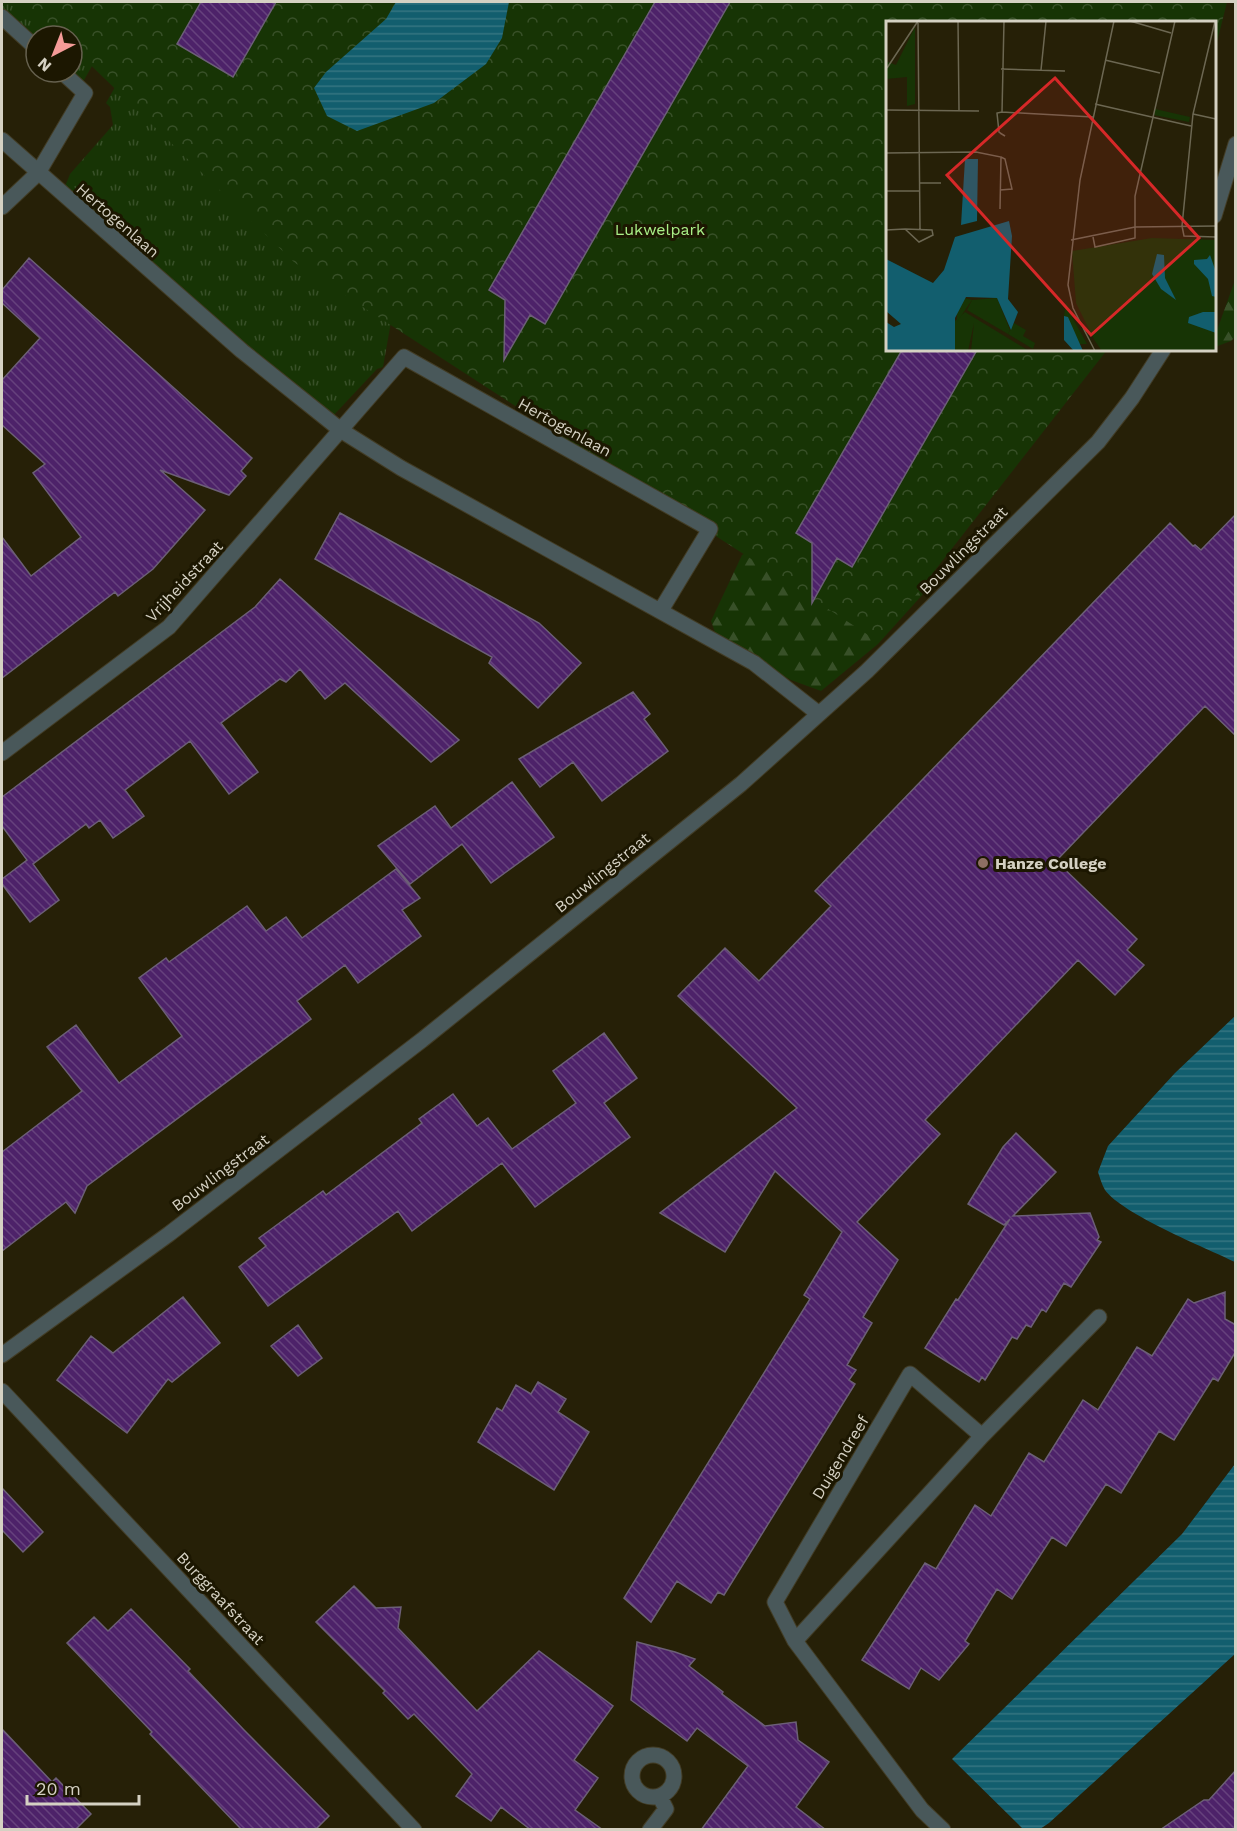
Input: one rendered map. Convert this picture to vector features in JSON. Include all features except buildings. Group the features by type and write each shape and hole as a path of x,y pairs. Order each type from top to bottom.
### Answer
{"street":[{"path":"2,17 24,37"},
{"path":"2,207 38,173 85,93 75,84"},
{"name":"Hertogenlaan","path":"2,140 242,351 342,431 401,468 662,610 754,663 819,714"},
{"path":"1216,213 1236,144"},
{"name":"Bouwlingstraat","path":"2,1356 169,1234 422,1040 741,784 867,671 1098,442 1132,398 1162,351"},
{"name":"Hertogenlaan","path":"342,431 404,357 710,529 662,610"},
{"name":"Vrijheidstraat","path":"2,753 169,627 342,431"},
{"path":"795,1641 982,1436 1099,1317"},
{"name":"Duigendreef","path":"943,1830 921,1810 795,1641 775,1602 910,1374 982,1436"},
{"name":"Burggraafstraat","path":"2,1391 414,1830"},
{"path":"650,1830 666,1809 660,1797"}],"green space":[{"path":"2,2 128,2 84,80 84,24 24,24 24,29 2,9"},
{"name":"Lukwelpark","path":"25,2 1227,2 1216,46 1216,21 886,21 886,351 1106,351 879,642 295,263 84,59 84,24 48,24"},
{"path":"163,2 391,322 383,367 377,369 332,417 62,194 70,174 113,125 110,107 106,103"},
{"path":"1235,280 1235,337 1216,347 1216,333"},
{"path":"779,534 878,568 924,593 878,644 821,691 791,680 718,641 711,621 742,555"}],"water":[{"path":"396,2 509,2 502,38 486,64 434,103 357,131 327,116 314,88 326,72 386,19"},
{"path":"1235,1016 1235,1262 1166,1230 1128,1209 1105,1190 1098,1172 1108,1146 1175,1073"},
{"path":"1235,1464 1235,1654 1049,1823 1040,1829 1023,1829 952,1759 1182,1534"}],"place":[{"name":"Hanze College","path":"983,863"}]}
